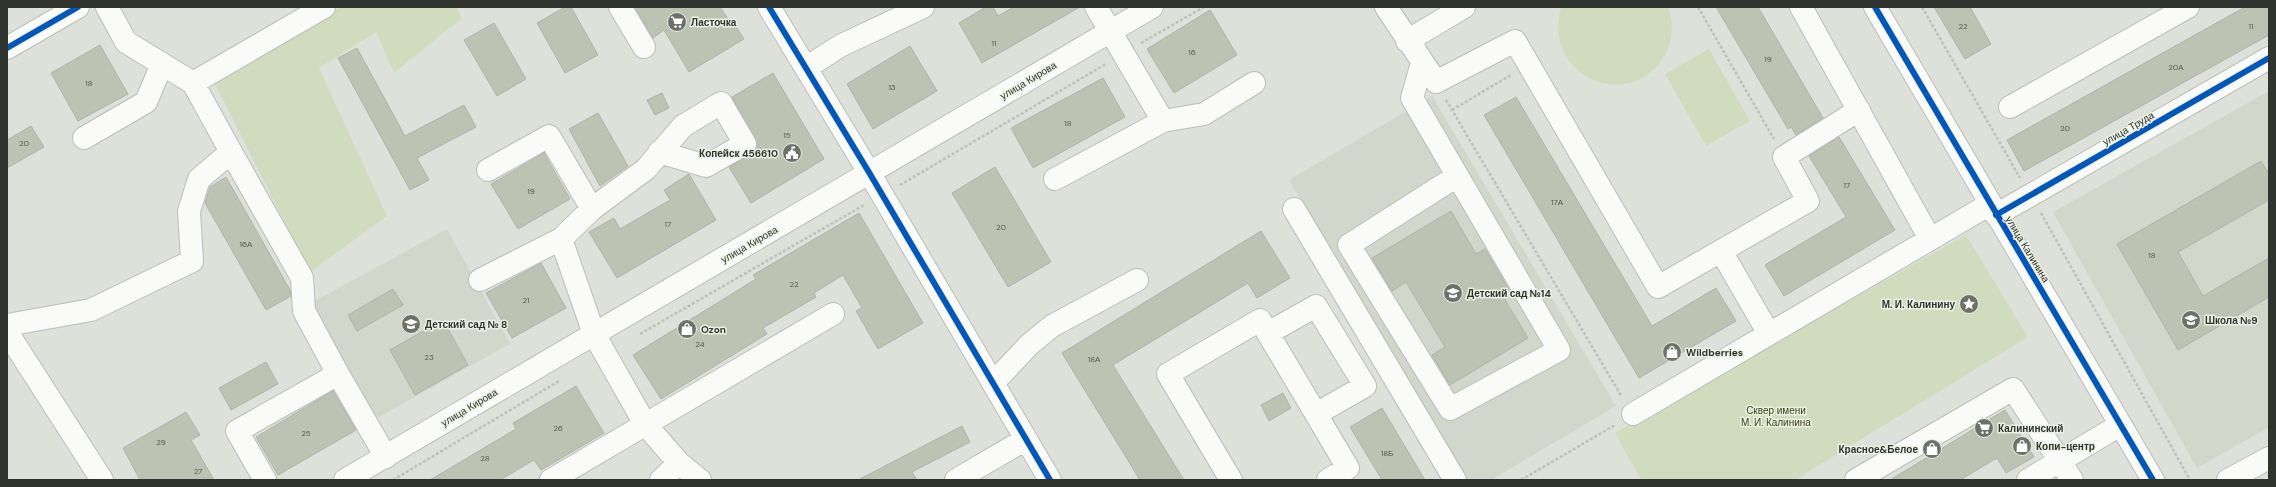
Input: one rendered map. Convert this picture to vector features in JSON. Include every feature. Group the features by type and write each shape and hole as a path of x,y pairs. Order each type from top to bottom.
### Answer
{"street":[{"path":"7,48 78,7"},
{"path":"107,7 126,42 193,83 230,152 302,278 304,311 338,374 386,456"},
{"path":"193,83 324,7"},
{"path":"620,7 644,47"},
{"path":"769,7 882,194 1050,480"},
{"path":"806,68 840,46 923,7"},
{"path":"1096,7 1163,121"},
{"name":"улица Кирова","path":"345,480 870,174 1152,7"},
{"path":"1386,7 1407,41 1436,82 1515,41 1658,287 1808,202 1784,157 1858,110"},
{"path":"1407,41 1464,7"},
{"path":"1801,7 1930,239"},
{"name":"улица Калинина","path":"1875,7 2153,480"},
{"path":"2010,108 2188,7"},
{"name":"улица Труда","path":"1633,414 1930,239 1993,210 2031,195 2269,58"},
{"path":"1422,63 1412,98 1559,350 1450,409 1349,245 1457,176"},
{"path":"84,138 146,102 162,64"},
{"path":"1055,179 1163,121 1204,114 1254,83"},
{"path":"488,170 549,136 592,209"},
{"path":"7,325 91,310 192,261 189,211 199,179 230,152"},
{"path":"480,280 561,239 592,209 646,169 660,152"},
{"path":"1294,209 1455,480"},
{"path":"561,239 594,334 645,424 678,463 700,480"},
{"path":"1722,251 1769,334"},
{"path":"994,383 1030,344 1052,326 1137,280"},
{"path":"1268,333 1316,306 1365,386 1316,414"},
{"path":"551,480 833,314"},
{"path":"1223,477 1168,374 1260,320 1348,468 1328,480"},
{"path":"7,332 102,480"},
{"path":"265,480 237,431 338,374"},
{"path":"1856,480 2014,389 2072,480"},
{"path":"2028,480 2120,425"},
{"path":"956,480 1026,439"},
{"path":"2228,480 2269,458"},
{"path":"661,480 678,463"}],"path":[{"path":"633,338 1204,7"},
{"path":"1698,7 1784,157"},
{"path":"1922,7 2031,195 2190,480"},
{"path":"1452,110 1529,65"},
{"path":"1436,82 1633,414 1521,480"},
{"path":"393,480 564,378"}],"shaded area":[{"name":"Школа №9","path":"2269,91 2269,427 2197,468 2053,212"},
{"name":"Детский сад №14","path":"1432,96 1616,406 1491,480 1468,480 1289,180"},
{"name":"Детский сад № 8","path":"447,229 510,344 375,419 311,303"}],"green space":[{"path":"341,7 456,7 462,18 394,73 376,32 319,68 387,216 310,272 214,82"},
{"path":"1561,7 1668,7 1672,26 1669,46 1656,68 1638,80 1617,85 1597,81 1579,71 1565,55 1559,33"},
{"path":"1709,49 1750,121 1706,146 1665,74"},
{"name":"Сквер имени М. И. Калинина","path":"1966,235 2028,337 1795,480 1641,480 1615,433"}],"building":[{"path":"565,7 571,7 598,55 565,73 537,23"},
{"path":"635,7 720,7 731,23 733,22 744,39 689,72 664,30 653,38"},
{"path":"986,7 993,7 998,16 1014,7 1080,7 982,63 959,23"},
{"path":"1716,7 1758,7 1823,118 1796,135 1791,127 1788,129"},
{"path":"1934,7 1970,7 1991,44 1965,59"},
{"path":"2245,7 2269,7 2269,35 2024,171 2007,140"},
{"path":"1210,10 1237,55 1174,93 1147,49"},
{"path":"494,23 526,79 497,96 464,40"},
{"path":"100,45 128,94 78,121 51,73"},
{"path":"910,46 937,91 873,129 847,84"},
{"path":"357,48 405,136 464,105 476,127 417,158 429,180 410,190 338,58"},
{"path":"773,73 824,159 751,203 729,167 751,155 758,147 732,97"},
{"path":"1103,78 1125,117 1033,168 1011,128"},
{"path":"662,93 669,108 655,115 647,100"},
{"path":"1516,97 1652,326 1716,288 1736,321 1639,378 1484,115"},
{"path":"598,113 628,166 600,186 569,129"},
{"path":"31,126 44,147 7,168 7,140"},
{"path":"1839,137 1895,230 1784,296 1765,265 1846,217 1809,156"},
{"path":"544,153 570,199 518,229 491,184"},
{"path":"2261,161 2269,174 2269,200 2178,252 2203,296 2269,258 2269,297 2178,350 2117,244"},
{"path":"995,167 1051,262 1008,287 952,193"},
{"path":"689,174 716,220 617,278 589,232 614,218 620,229 670,200 664,190"},
{"path":"226,177 290,290 291,296 266,310 205,203 210,187"},
{"path":"1451,211 1476,254 1485,249 1509,290 1502,295 1528,338 1450,385 1432,355 1445,347 1406,282 1392,291 1372,258"},
{"path":"859,213 923,323 878,349 856,311 862,308 843,275 814,293 816,297 763,328 767,334 661,399 633,355 756,279 753,275"},
{"path":"1261,231 1290,278 1257,298 1248,283 1113,365 1184,480 1140,480 1062,353"},
{"path":"541,263 566,308 512,338 486,293"},
{"path":"393,289 403,305 357,331 348,315"},
{"path":"443,320 468,365 415,395 390,350"},
{"path":"266,362 278,384 231,410 219,388"},
{"path":"576,386 604,433 541,470 534,460 500,480 430,480 516,429 513,423"},
{"path":"333,391 356,430 278,475 256,437"},
{"path":"1283,393 1291,408 1269,421 1261,405"},
{"path":"1382,408 1425,480 1382,480 1350,427"},
{"path":"2005,410 2034,457 2006,473 1997,458 1960,480 1890,480"},
{"path":"186,412 200,435 191,440 214,480 140,480 123,448"},
{"path":"962,426 970,442 912,472 917,480 858,480"}],"cycle path":[{"path":"7,48 78,7"},
{"path":"769,7 870,174 1050,480"},
{"path":"1875,7 2153,480"},
{"path":"1996,215 2269,58"}],"place":[{"name":"Ласточка","path":"677,22"},
{"name":"Копейск 456610","path":"792,153"},
{"name":"Детский сад №14","path":"1453,293"},
{"name":"М. И. Калинину","path":"1969,304"},
{"name":"Школа №9","path":"2191,320"},
{"name":"Детский сад № 8","path":"411,324"},
{"name":"Ozon","path":"687,329"},
{"name":"Wildberries","path":"1672,352"},
{"name":"Калининский","path":"1984,428"},
{"name":"Копи-центр","path":"2022,446"},
{"name":"Красное&Белое","path":"1932,449"}]}
